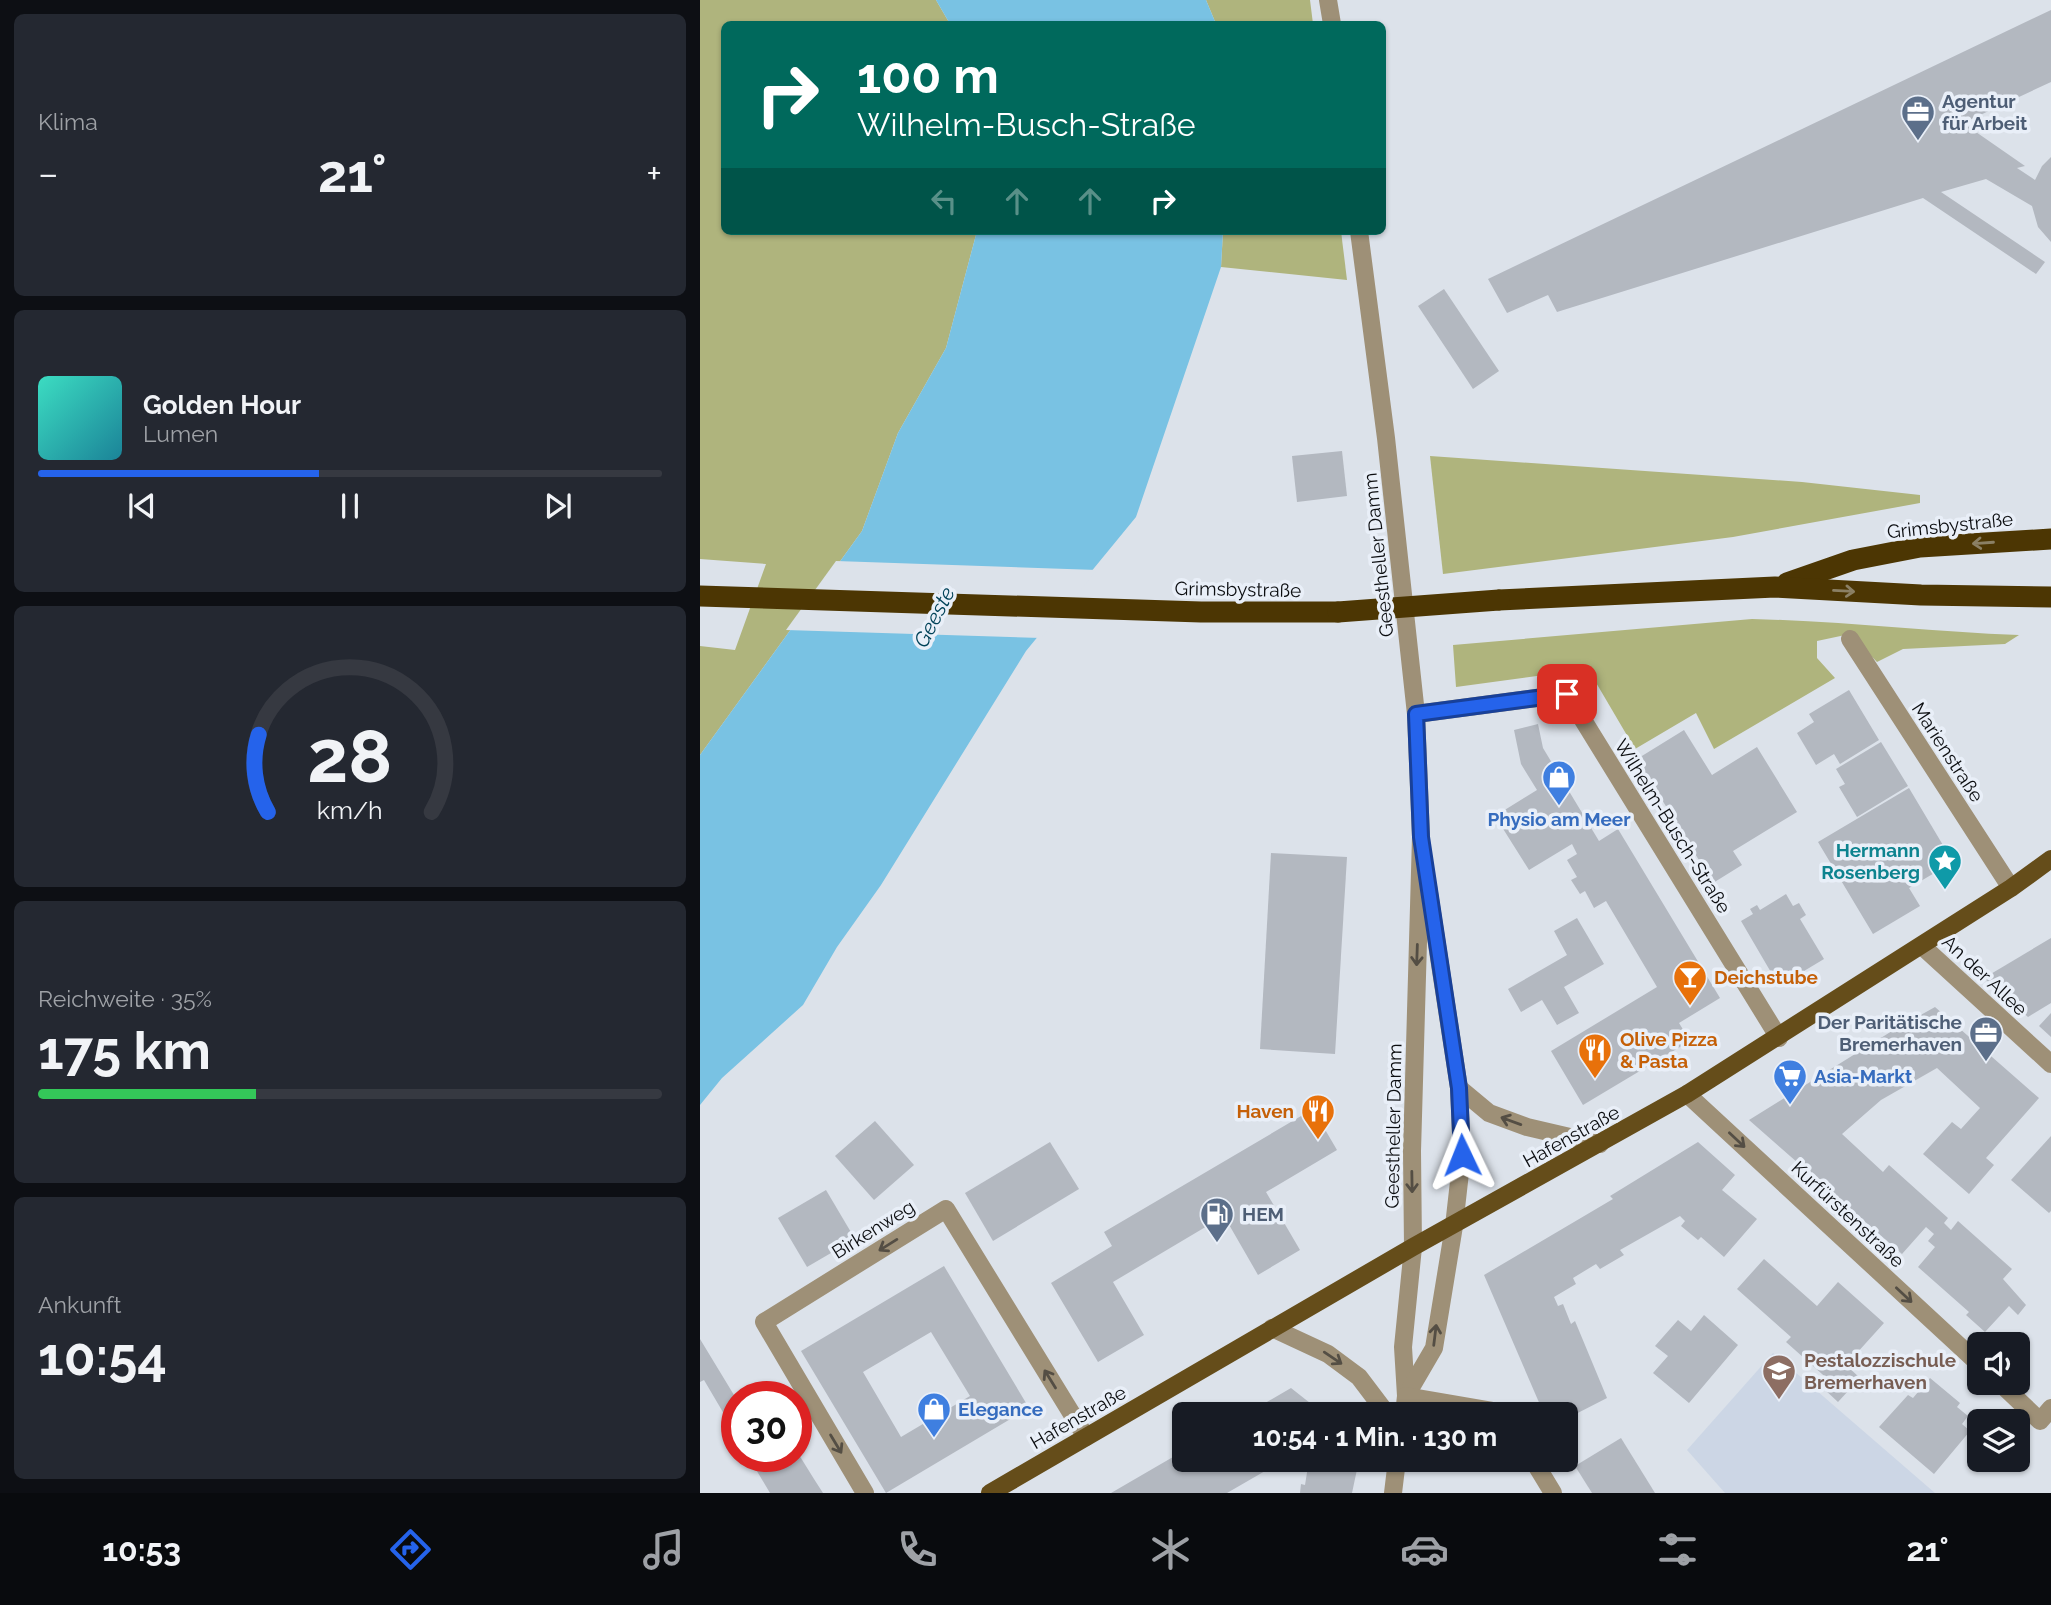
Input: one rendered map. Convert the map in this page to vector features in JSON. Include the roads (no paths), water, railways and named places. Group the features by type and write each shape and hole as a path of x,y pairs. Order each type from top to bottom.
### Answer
{"highway":[{"name":"Grimsbystraße","path":"1776,587 1853,560 1920,547 2051,538"},
{"name":"Grimsbystraße","path":"700,596 1214,612 1338,612 1499,600 1776,587 1921,595 2051,597"}],"main road":[{"name":"Hafenstraße","path":"990,1493 1413,1247 1687,1094 1922,946 2051,859"}],"street":[{"path":"1328,0 1332,21"},
{"name":"Geestheller Damm","path":"1360,235 1416,714 1421,837 1412,1152 1413,1247 1403,1348 1406,1396"},
{"name":"Marienstraße","path":"1850,639 2011,888"},
{"name":"Wilhelm-Busch-Straße","path":"1416,714 1567,694 1779,1038"},
{"name":"Geestheller Damm","path":"1406,1396 1434,1348 1454,1226 1462,1155 1459,1088 1421,837"},
{"name":"An der Allee","path":"1922,946 2051,1064"},
{"path":"1459,1088 1489,1112 1527,1127 1600,1144"},
{"name":"Kurfürstenstraße","path":"1687,1094 1967,1353"},
{"name":"Birkenweg","path":"865,1493 764,1322 946,1209 1086,1437"},
{"path":"1272,1328 1328,1354 1359,1377 1378,1402"},
{"path":"2013,1395 2040,1421 2051,1408"},
{"path":"1405,1402 1406,1396 1441,1402"},
{"path":"1393,1493 1396,1472"},
{"path":"1541,1472 1553,1493"}],"water":[{"path":"936,0 1206,0 1215,21 948,21"},
{"name":"Geeste","path":"976,235 1223,235 1221,267 1136,517 1026,651 881,885 837,947 803,1005 722,1078 700,1105 700,755 862,531 898,433 946,348"}],"place":[{"name":"Agentur für Arbeit","path":"1918,142"},
{"name":"Physio am Meer","path":"1559,807"},
{"name":"Hermann Rosenberg","path":"1945,891"},
{"name":"Deichstube","path":"1690,1007"},
{"name":"Der Paritätische Bremerhaven","path":"1986,1063"},
{"name":"Olive Pizza & Pasta","path":"1595,1080"},
{"name":"Asia-Markt","path":"1790,1106"},
{"name":"Haven","path":"1318,1141"},
{"name":"HEM","path":"1217,1244"},
{"name":"Pestalozzischule Bremerhaven","path":"1779,1401"},
{"name":"Elegance","path":"934,1439"}]}
